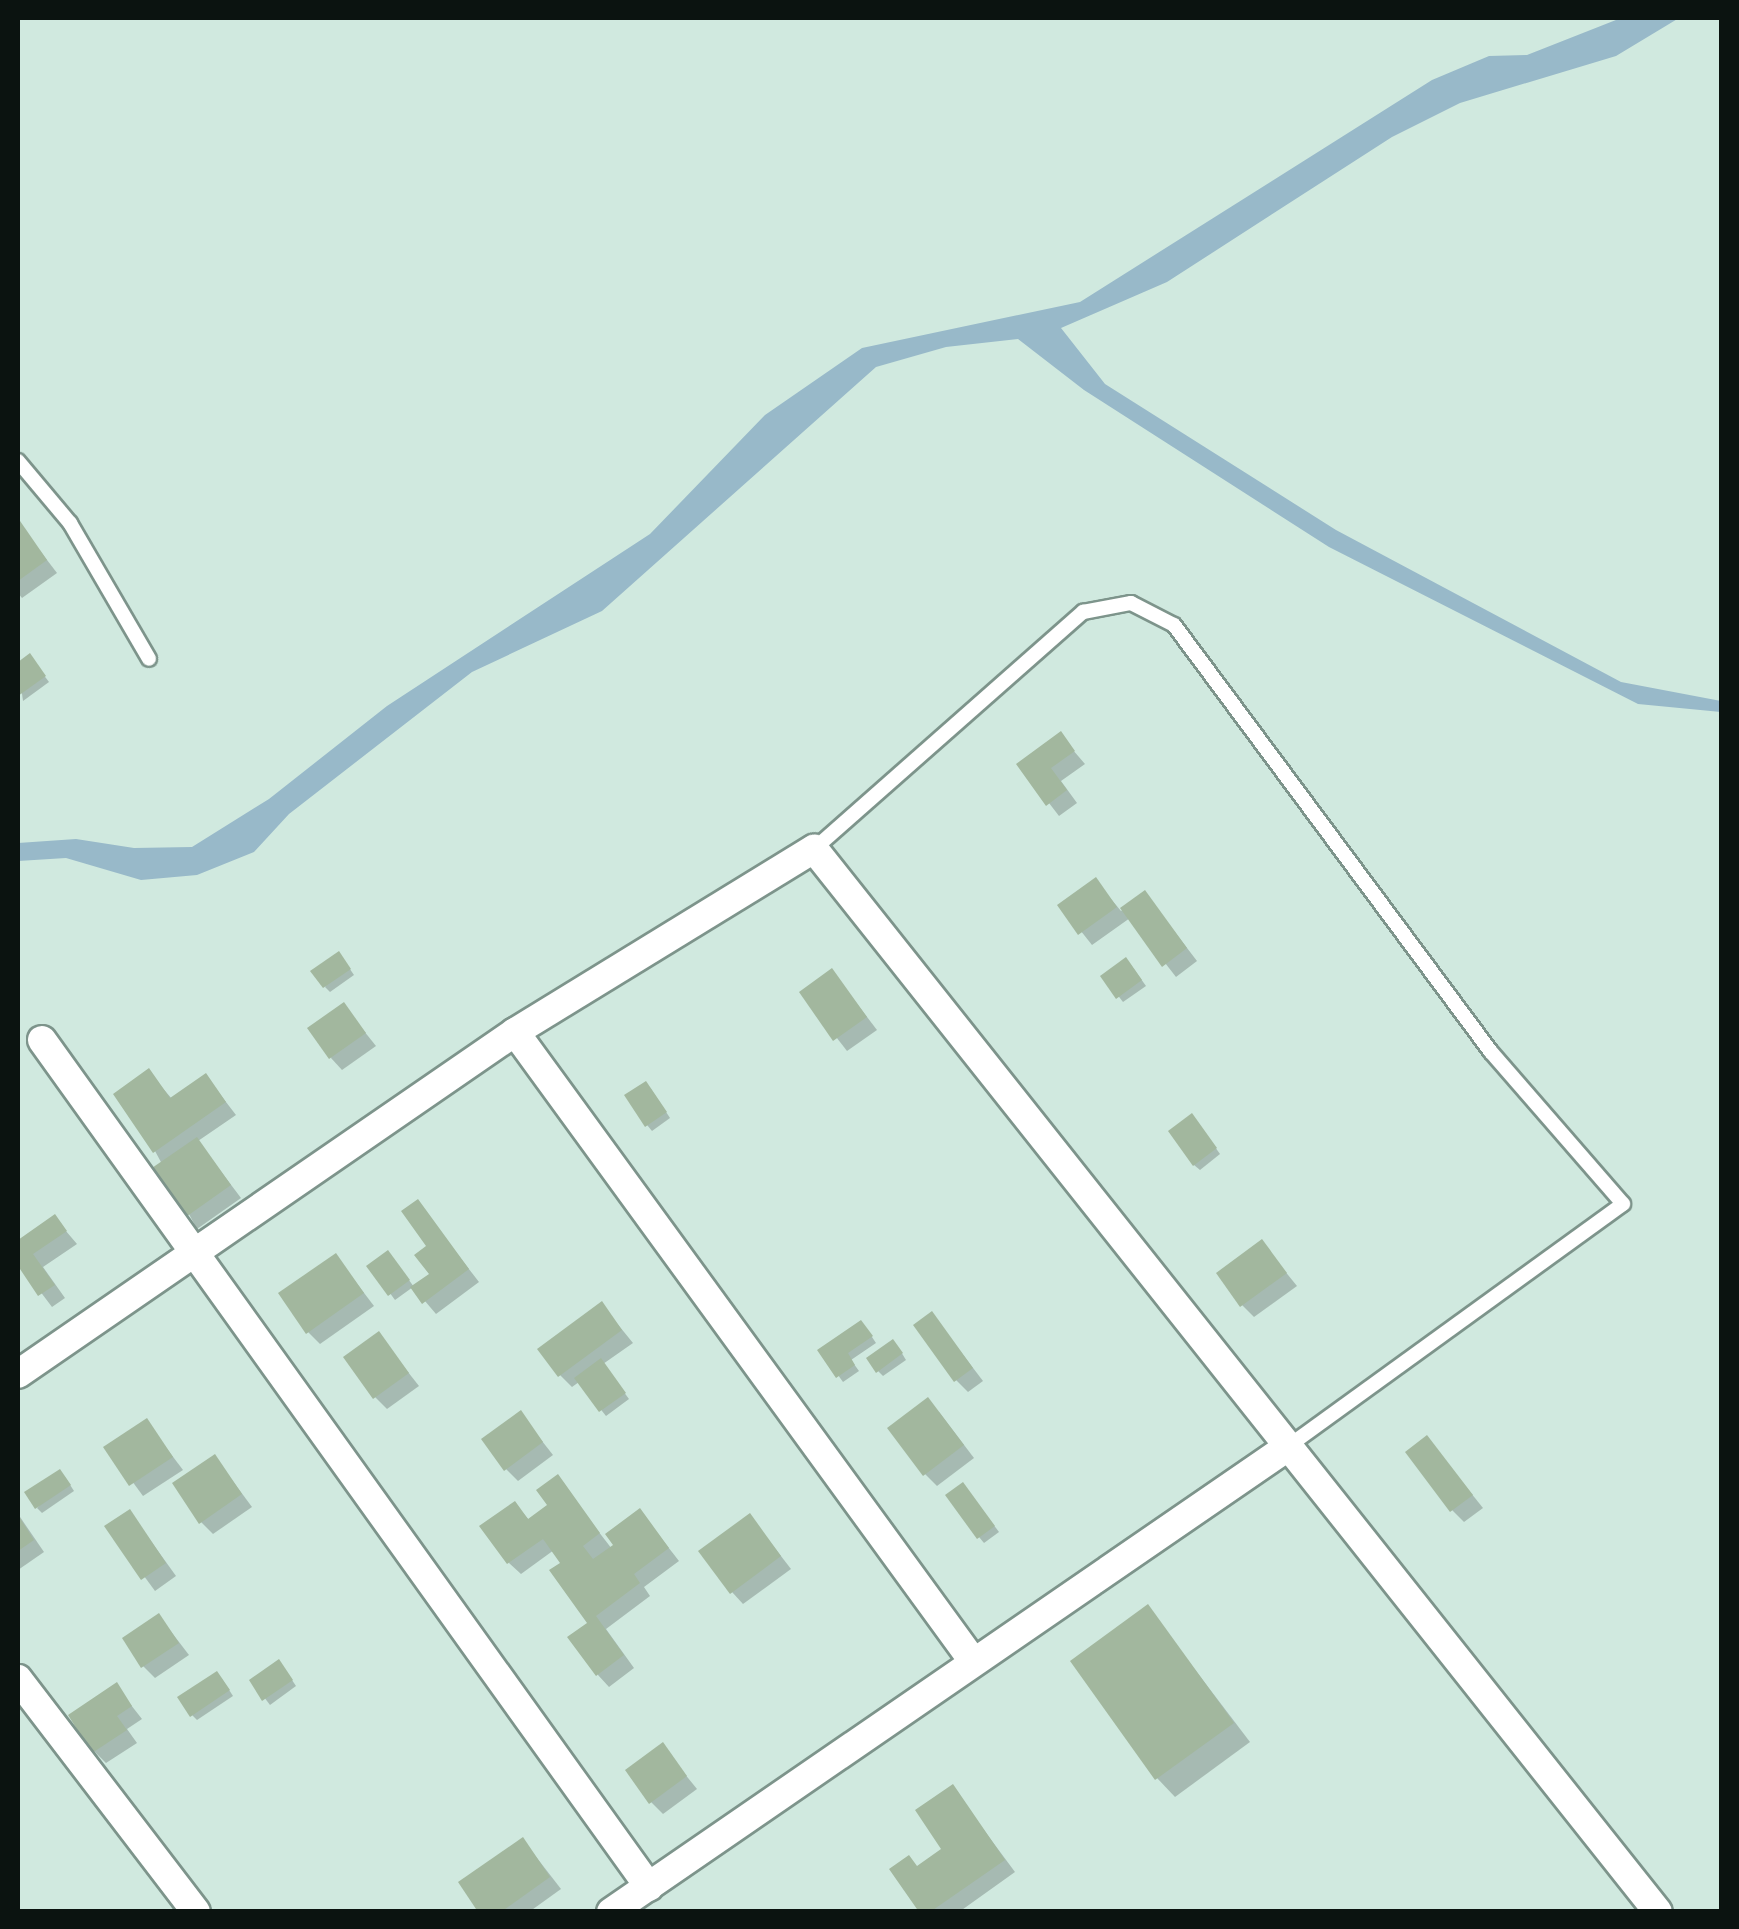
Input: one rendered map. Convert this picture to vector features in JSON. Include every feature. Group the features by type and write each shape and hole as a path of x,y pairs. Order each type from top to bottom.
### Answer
{"street":[{"path":"18,1374 515,1032 814,849 1658,1912"},
{"path":"515,1032 973,1660"},
{"path":"42,1040 649,1887"},
{"path":"611,1912 1289,1446"},
{"path":"18,1678 196,1912"}],"lane":[{"path":"18,462 70,523 149,660"},
{"path":"814,849 1083,612 1132,603 1174,625 1491,1052 1623,1204 1289,1446"}],"water":[{"path":"1621,18 1679,18 1616,56 1460,103 1392,137 1167,282 1061,328 1105,384 1336,530 1621,682 1721,701 1721,712 1638,704 1329,547 1084,390 1018,339 946,347 876,367 602,611 472,672 289,814 254,852 197,875 141,880 66,858 18,861 18,843 76,839 134,848 192,847 269,799 387,706 650,534 765,415 862,348 1080,302 1432,80 1489,56 1527,55"}],"building":[{"path":"18,518 47,560 18,581"},
{"path":"30,653 46,676 18,696 18,662"},
{"path":"1061,731 1075,751 1051,768 1067,790 1046,806 1016,764"},
{"path":"1096,877 1117,907 1078,935 1057,905"},
{"path":"1145,890 1187,948 1162,967 1120,908"},
{"path":"339,951 351,969 323,988 310,971"},
{"path":"1126,957 1142,980 1116,999 1100,976"},
{"path":"832,968 867,1017 833,1041 799,992"},
{"path":"344,1002 366,1033 329,1059 307,1028"},
{"path":"149,1068 170,1098 206,1073 226,1102 153,1153 113,1094"},
{"path":"646,1081 667,1112 645,1127 624,1095"},
{"path":"1192,1113 1217,1148 1193,1166 1168,1131"},
{"path":"197,1137 231,1185 183,1219 149,1170"},
{"path":"418,1199 469,1269 422,1304 410,1287 429,1274 414,1255 426,1246 401,1211"},
{"path":"55,1214 67,1231 33,1254 55,1285 38,1296 18,1266 18,1240"},
{"path":"1262,1239 1287,1273 1240,1307 1216,1273"},
{"path":"388,1250 410,1280 388,1296 366,1266"},
{"path":"336,1253 364,1293 306,1334 278,1293"},
{"path":"602,1301 622,1330 558,1377 537,1349"},
{"path":"932,1311 973,1368 954,1382 913,1325"},
{"path":"861,1320 873,1336 848,1353 855,1365 836,1378 817,1350"},
{"path":"379,1331 409,1373 373,1399 343,1357"},
{"path":"893,1339 903,1353 876,1373 866,1358"},
{"path":"601,1358 626,1393 599,1412 574,1378"},
{"path":"928,1397 964,1445 923,1476 887,1428"},
{"path":"521,1410 543,1442 504,1471 481,1439"},
{"path":"147,1418 173,1457 129,1486 103,1447"},
{"path":"1427,1435 1473,1495 1450,1512 1405,1452"},
{"path":"215,1454 242,1494 199,1524 172,1483"},
{"path":"60,1469 71,1485 35,1509 24,1492"},
{"path":"558,1474 600,1533 583,1546 593,1559 613,1545 605,1534 640,1508 669,1548 634,1574 640,1583 596,1616 624,1655 596,1676 567,1637 587,1623 549,1570 560,1563 543,1539 507,1564 479,1526 515,1501 528,1519 547,1505 536,1490"},
{"path":"963,1482 995,1526 977,1539 945,1495"},
{"path":"130,1509 166,1563 141,1580 104,1526"},
{"path":"750,1513 781,1556 730,1594 698,1551"},
{"path":"18,1515 34,1540 18,1551"},
{"path":"1148,1604 1234,1723 1155,1780 1070,1661"},
{"path":"159,1613 179,1643 141,1668 122,1638"},
{"path":"279,1659 293,1680 262,1701 249,1680"},
{"path":"217,1671 230,1690 190,1717 177,1697"},
{"path":"117,1682 132,1706 117,1716 127,1730 92,1753 68,1715"},
{"path":"663,1742 687,1776 649,1804 625,1770"},
{"path":"953,1784 1005,1860 930,1912 919,1912 889,1869 909,1855 917,1866 941,1849 915,1810"},
{"path":"523,1837 550,1877 501,1912 478,1912 458,1882"}]}
